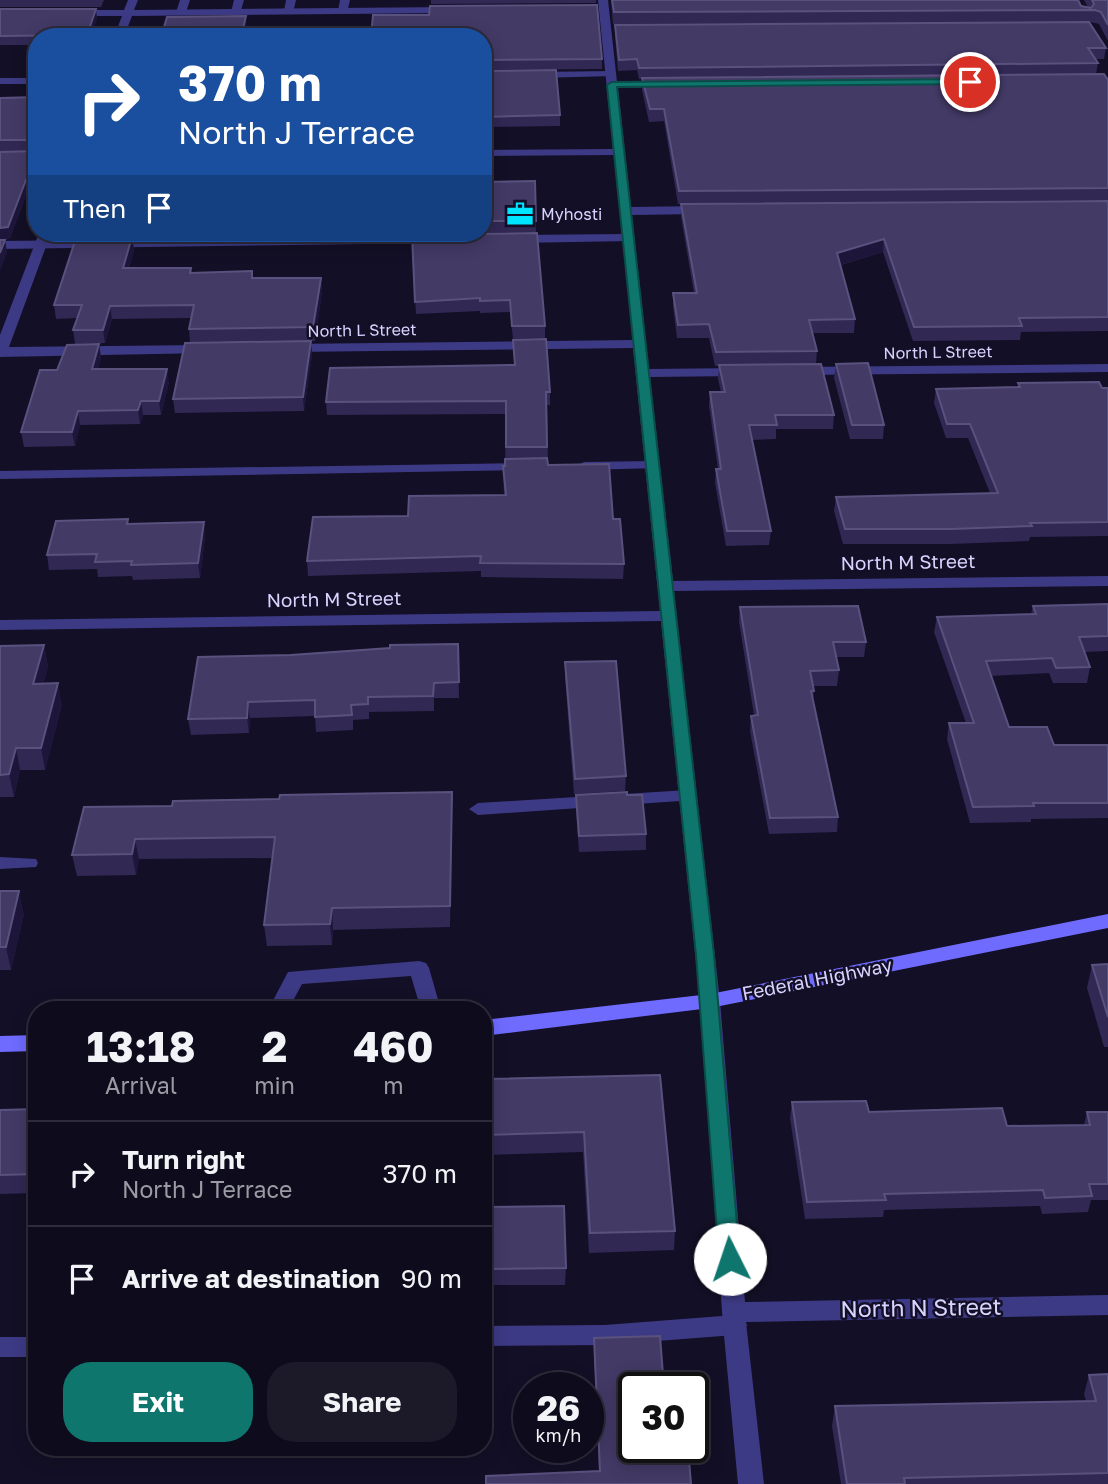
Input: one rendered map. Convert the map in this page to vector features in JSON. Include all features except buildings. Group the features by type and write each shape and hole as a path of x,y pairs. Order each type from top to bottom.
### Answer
{"main road":[{"name":"Federal Highway","path":"492,1027 710,1000 1108,921"},
{"path":"0,1044 28,1043"}],"street":[{"path":"122,28 133,0"},
{"path":"181,12 185,0"},
{"path":"236,12 239,0"},
{"path":"64,13 236,12 290,6 344,5 463,10"},
{"path":"600,6 613,30 612,79 710,1000 734,1318 751,1484"},
{"path":"523,75 681,84"},
{"path":"0,81 28,81"},
{"path":"492,153 619,152"},
{"path":"626,211 722,210"},
{"path":"495,239 628,238"},
{"path":"0,245 28,241"},
{"path":"42,242 0,351 219,348"},
{"name":"North L Street","path":"273,348 640,344"},
{"name":"North L Street","path":"780,371 1108,368"},
{"path":"643,373 752,372"},
{"path":"567,467 653,465"},
{"path":"0,475 539,467"},
{"name":"North M Street","path":"666,586 1108,581"},
{"name":"North M Street","path":"0,625 669,616"},
{"path":"478,808 688,796"},
{"path":"0,863 29,863"},
{"path":"283,1001 295,977 419,968 428,1001"},
{"name":"North N Street","path":"492,1336 605,1335 734,1318 1108,1305"},
{"path":"0,1347 28,1347"}],"place":[{"name":"Myhosti","path":"520,214"}],"route":[{"path":"730,1259 705,955 612,85 970,82"}]}
